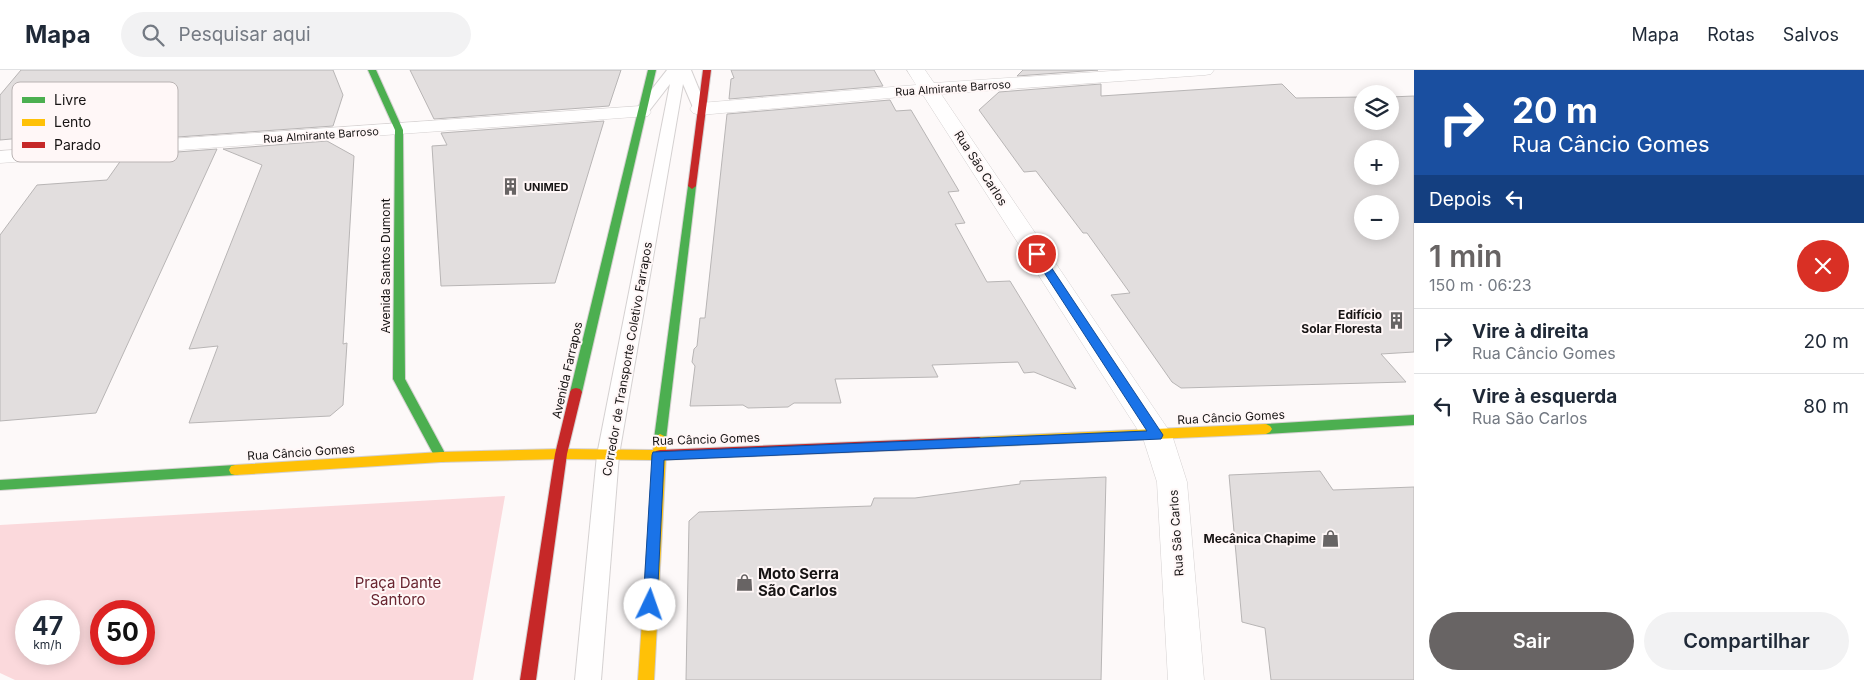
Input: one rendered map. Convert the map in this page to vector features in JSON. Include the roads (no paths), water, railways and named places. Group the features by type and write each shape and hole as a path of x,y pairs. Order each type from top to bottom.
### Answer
{"street":[{"name":"Avenida Santos Dumont","path":"372,70 399,130 399,380 441,457"},
{"name":"Avenida Farrapos","path":"528,680 561,454 652,70"},
{"path":"646,680 658,455 700,109 707,70"},
{"name":"Rua Almirante Barroso","path":"700,109 922,80 1205,70"},
{"name":"Rua São Carlos","path":"922,80 1156,435 1172,482 1186,680"},
{"name":"Rua Almirante Barroso","path":"178,145 641,112"},
{"name":"Rua Câncio Gomes","path":"0,485 441,457 561,454 658,455 1156,435 1414,420"}],"lane":[{"path":"641,112 674,70"},
{"name":"Corredor de Transporte Coletivo Farrapos","path":"588,680 608,455 679,70"},
{"path":"684,70 700,109"}],"place":[{"name":"UNIMED","path":"510,187"},
{"name":"Edifício Solar Floresta","path":"1396,321"},
{"name":"Mecânica Chapime","path":"1330,538"},
{"name":"Moto Serra São Carlos","path":"744,582"}],"park label":[{"name":"Praça Dante Santoro","path":"398,590"}]}
